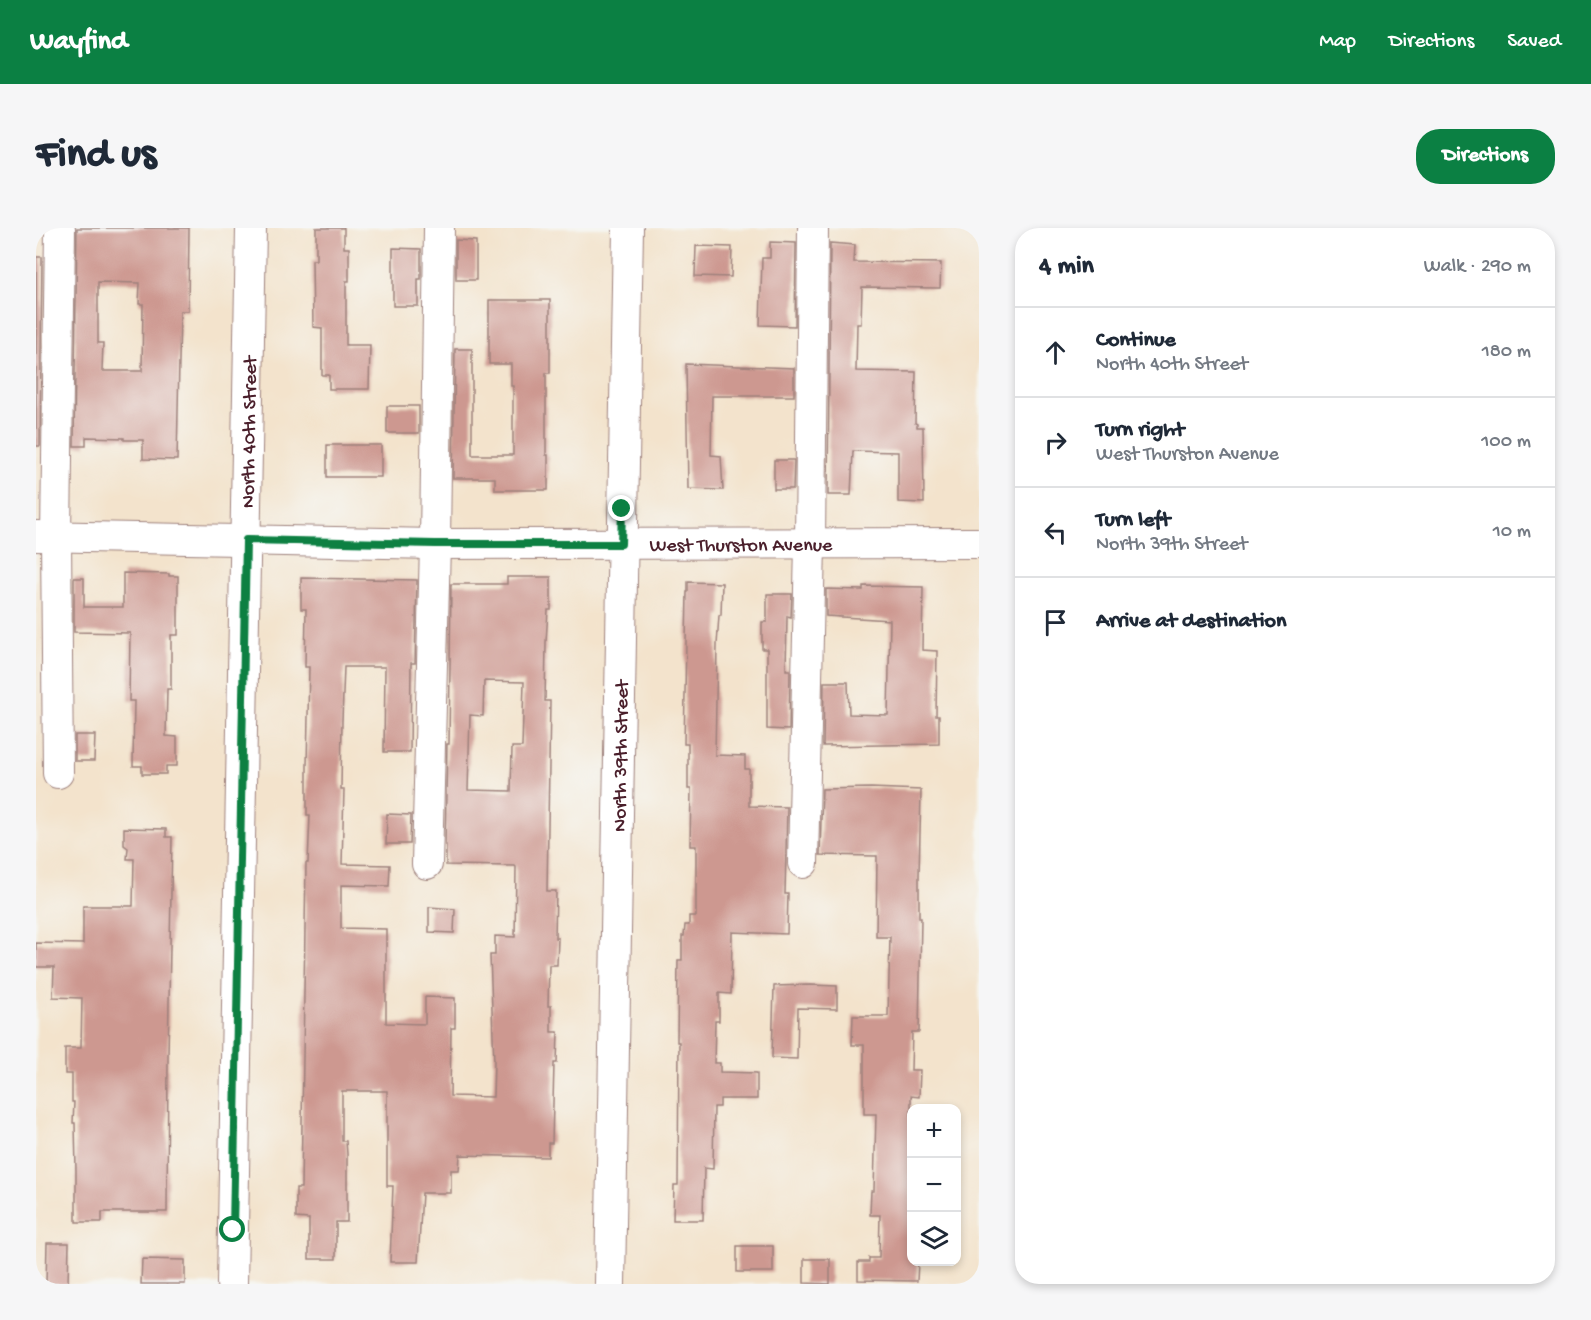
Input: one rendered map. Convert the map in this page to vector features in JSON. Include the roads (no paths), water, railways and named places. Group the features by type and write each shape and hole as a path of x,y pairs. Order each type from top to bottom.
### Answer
{"street":[{"path":"58,773 46,536 60,228"},
{"name":"North 40th Street","path":"232,1284 251,228"},
{"path":"427,864 435,544 439,228"},
{"name":"North 39th Street","path":"610,1284 628,228"},
{"path":"803,863 810,544 813,228"},
{"name":"West Thurston Avenue","path":"46,536 435,544 979,543"}]}
